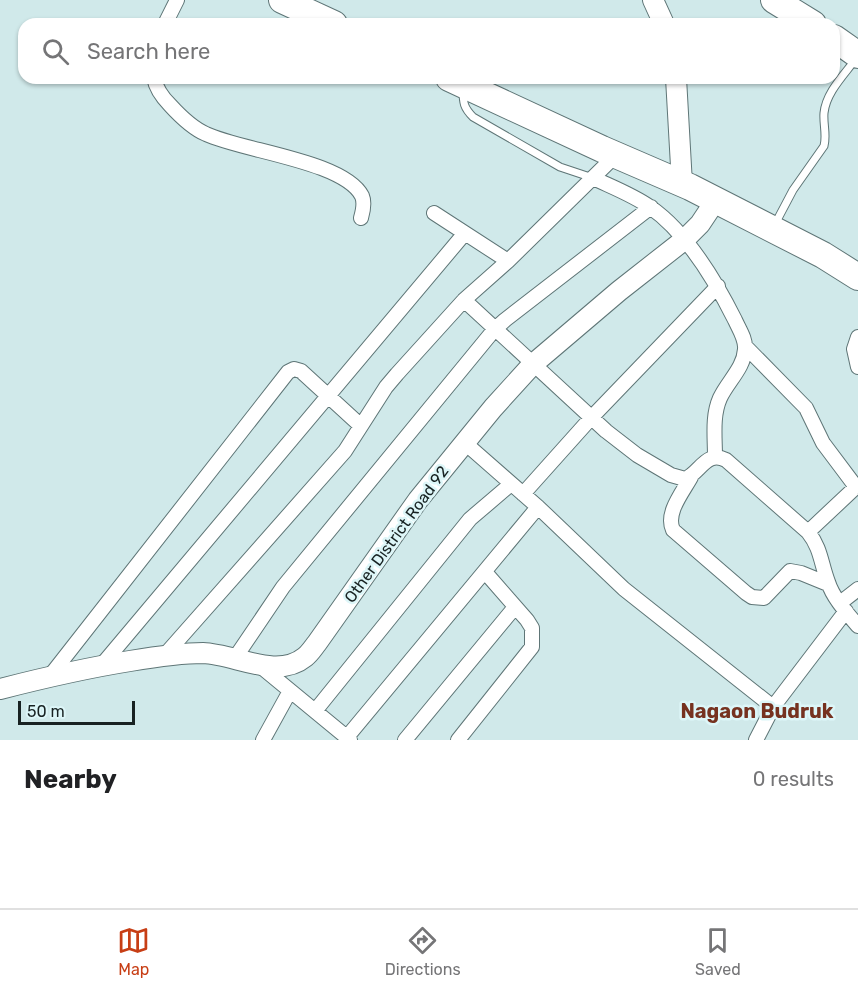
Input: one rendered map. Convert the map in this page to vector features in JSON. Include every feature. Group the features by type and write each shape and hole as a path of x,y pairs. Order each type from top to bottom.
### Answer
{"highway":[{"path":"282,0 321,18"},
{"path":"774,0 803,18"},
{"path":"840,42 858,55"},
{"path":"462,84 716,200 823,255 858,277"}],"street":[{"path":"168,18 177,0"},
{"path":"653,0 661,18"},
{"path":"157,84 165,100 182,117 204,133 250,149 304,162 350,183 363,198 364,208 361,218"},
{"path":"676,84 682,184"},
{"path":"164,656 331,467 362,426 386,387 464,300 508,261 616,155"},
{"path":"593,178 651,207 684,240 718,286 743,336 746,347 806,408 823,442 857,486 808,532"},
{"name":"Other District Road 92","path":"0,689 50,676 164,656 204,653 278,667 292,665 305,657 418,500 532,365 619,291 684,240 700,224 716,200"},
{"path":"235,658 283,587 494,330 651,207"},
{"path":"434,213 508,261"},
{"path":"101,666 465,233"},
{"path":"523,494 591,418 718,286"},
{"path":"464,300 591,418 637,455 678,479 691,477"},
{"path":"858,337 854,349 858,367"},
{"path":"715,457 714,419 717,407 721,396 740,367 746,347"},
{"path":"50,676 288,372 294,369 301,371 362,426"},
{"path":"465,443 538,507 624,589 773,707"},
{"path":"828,584 801,573 790,572 764,598 752,597 673,530 670,525 671,513 691,477 705,461 715,457 726,460 808,532 818,547 828,584 858,626"},
{"path":"315,711 470,519 511,484"},
{"path":"258,664 349,739 538,507"},
{"path":"458,740 532,647 532,628 485,572"},
{"path":"756,740 773,707 858,589"},
{"path":"405,740 515,606"},
{"path":"263,740 290,691"}],"lane":[{"path":"840,80 858,55"},
{"path":"457,84 466,110 473,117 560,167 593,178"},
{"path":"773,230 793,190 824,146 826,138 824,116 828,97 837,84"}],"district":[{"name":"Nagaon Budruk","path":"757,711"}]}
